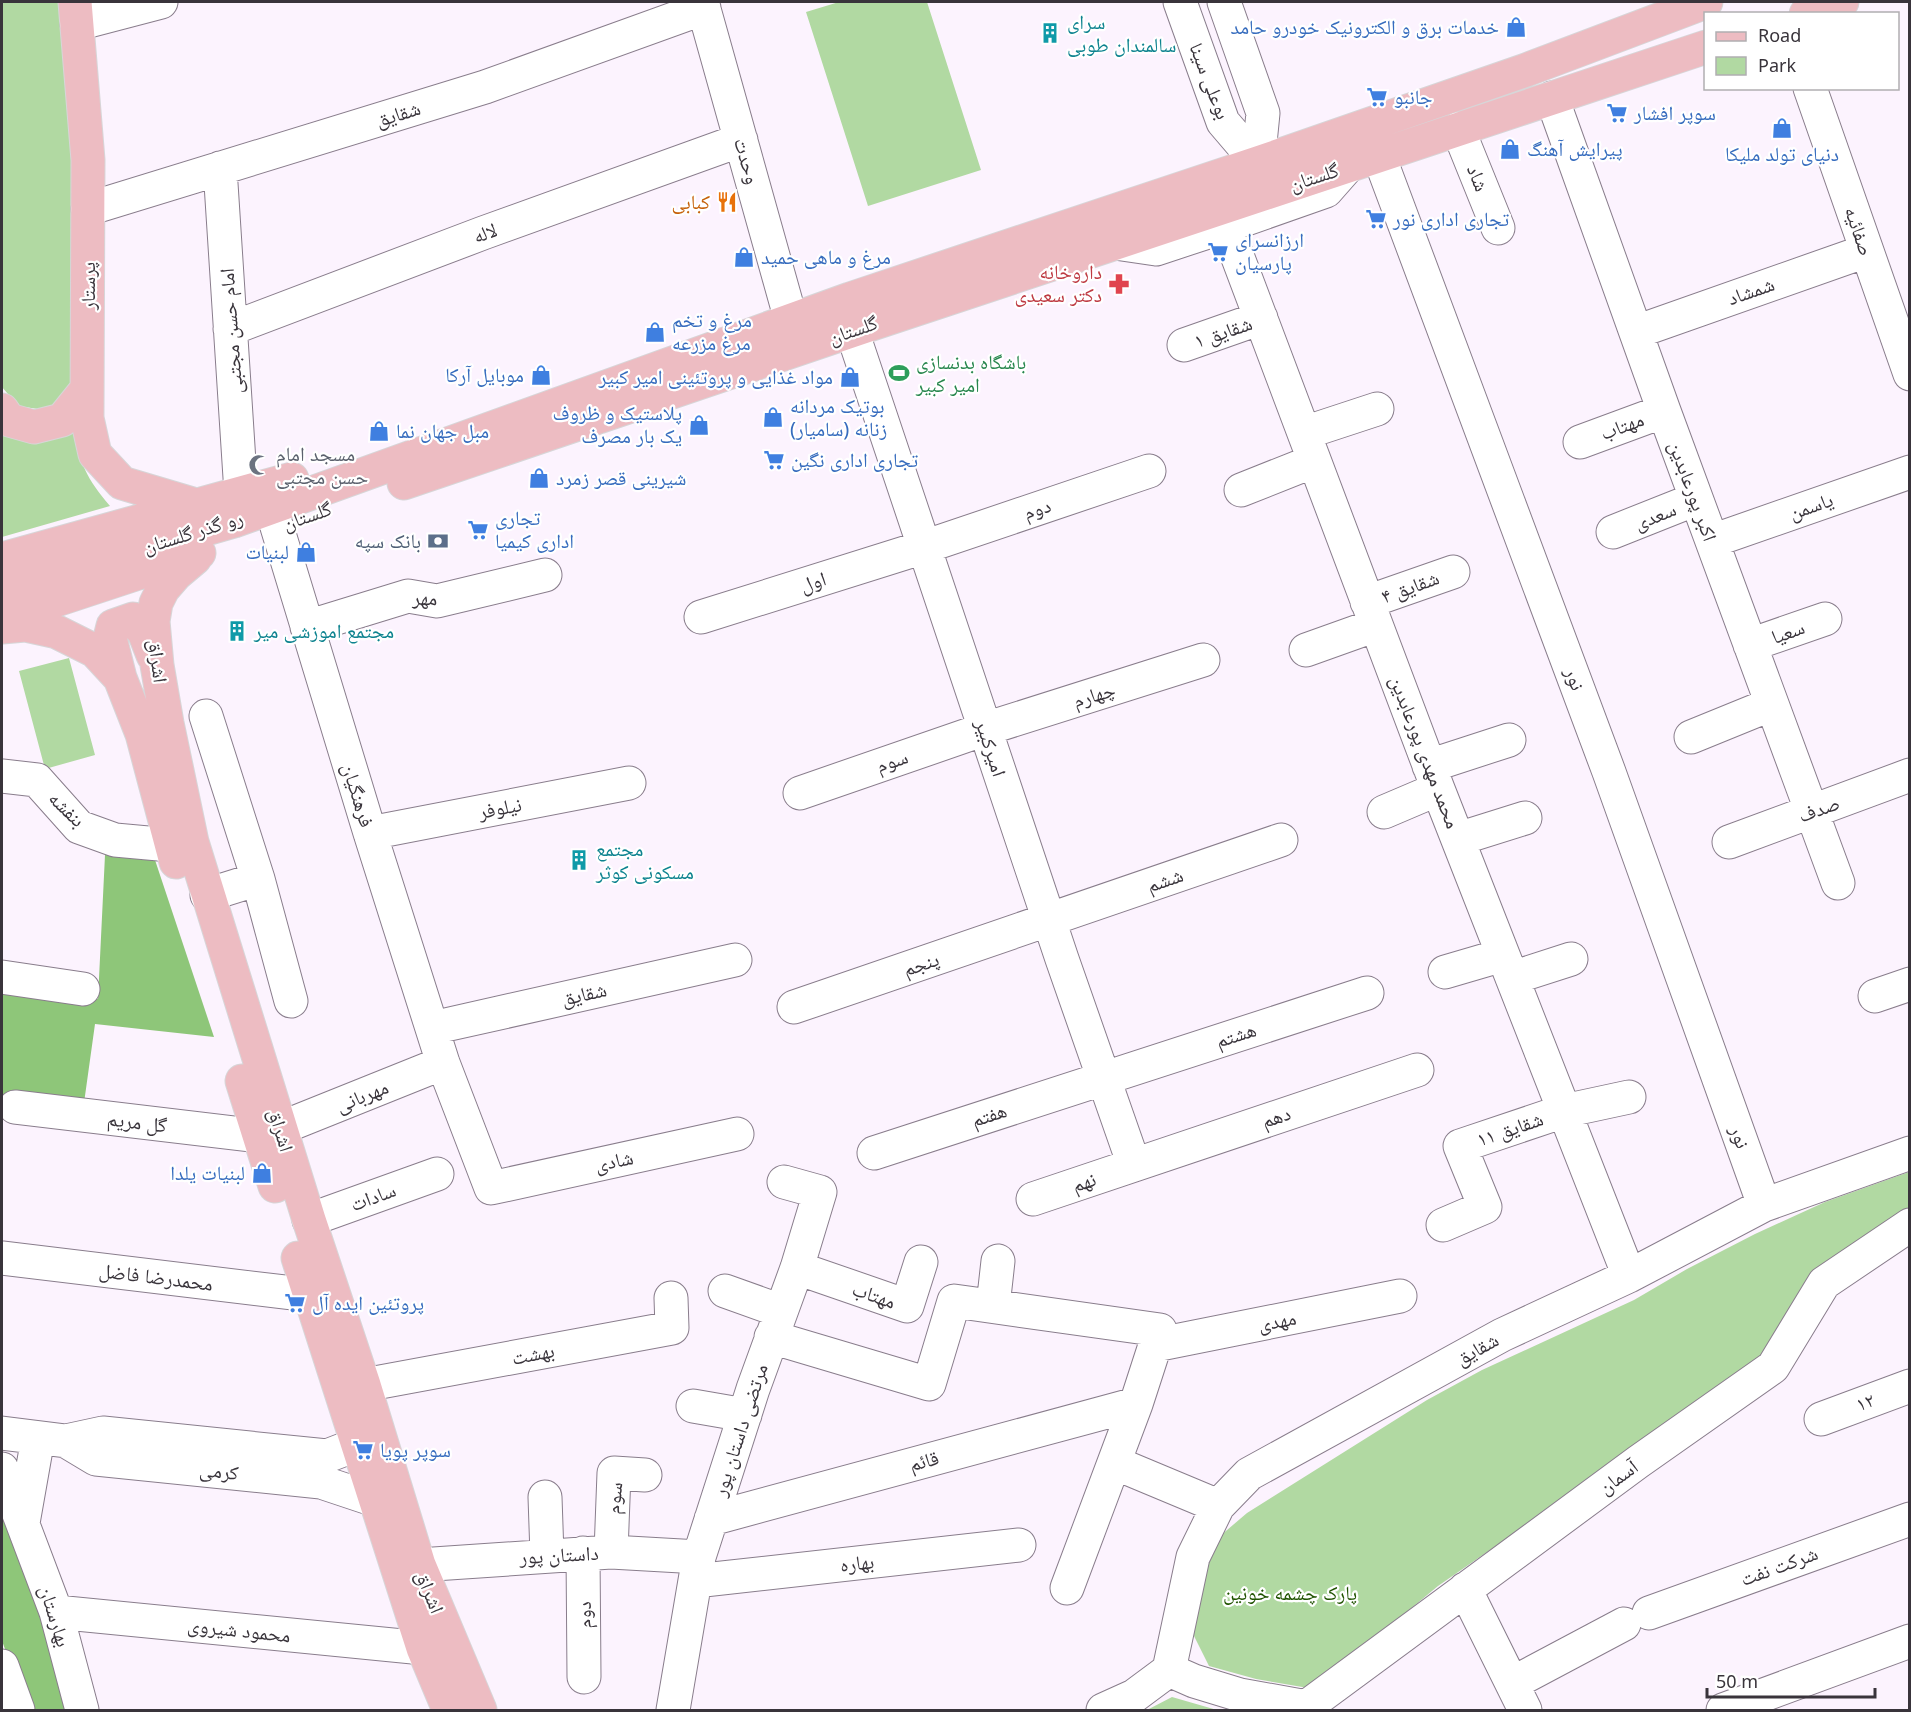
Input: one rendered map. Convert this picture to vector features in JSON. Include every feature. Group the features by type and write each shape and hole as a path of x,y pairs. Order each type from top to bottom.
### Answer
{"main road":[{"name":"گلستان","path":"2,618 1115,243 1263,177 1526,70 1706,2"},
{"path":"1812,12 1842,2"},
{"name":"پرستار","path":"76,13 88,160 87,418 95,454 122,483 196,505"},
{"name":"گلستان","path":"517,419 791,320 1263,177 1348,166 1704,48"},
{"path":"2,410 9,420 34,427 62,420 87,389"},
{"path":"2,559 517,419"},
{"name":"رو گذر گلستان","path":"2,588 234,521 517,419"},
{"name":"اشراق","path":"203,552 176,573 163,589 156,603 153,621 157,665 167,723 192,842 270,1132 310,1295 423,1648 449,1710"},
{"path":"120,678 110,638 113,626 133,619 144,632 157,665"},
{"name":"اشراق","path":"2,627 25,625 57,632 95,651 120,678 142,734 170,844 270,1132 309,1220 364,1385 419,1565 480,1710"}],"street":[{"path":"76,13 161,2"},
{"name":"بوعلی سینا","path":"1180,2 1223,122 1263,177"},
{"name":"بوعلی سینا","path":"1224,2 1263,113 1263,177"},
{"name":"وحدت","path":"703,5 791,320"},
{"name":"شقایق","path":"88,209 485,87 703,5"},
{"name":"صفائیه","path":"1811,90 1866,251 1903,332 1910,374"},
{"name":"اکبر پورعابدین","path":"1552,98 1696,499 1838,883"},
{"name":"شاد","path":"1458,129 1498,228"},
{"name":"لاله","path":"231,329 494,229 741,140"},
{"name":"نور","path":"1379,156 1610,772 1764,1205"},
{"path":"1115,243 1156,249 1226,226 1326,191 1348,166"},
{"name":"امام حسن مجتبی","path":"220,168 241,493"},
{"name":"محمد مهدی پورعابدین","path":"1226,226 1434,778 1629,1276"},
{"name":"شمشاد","path":"1636,332 1866,251"},
{"name":"شقایق ۱","path":"1184,345 1261,318"},
{"name":"امیرکبیر","path":"852,331 1049,920 1134,1165"},
{"path":"1241,490 1309,447 1377,409"},
{"name":"مهتاب","path":"1580,442 1664,411"},
{"name":"دوم","path":"924,547 1149,471"},
{"name":"یاسمن","path":"1712,541 1910,472"},
{"name":"سعدی","path":"1613,532 1696,499"},
{"name":"فرهنگیان","path":"276,526 443,1063 491,1188"},
{"name":"اول","path":"701,617 924,547"},
{"name":"شقایق ۴","path":"1306,650 1453,572"},
{"name":"مهر","path":"307,627 408,596 437,602 545,575"},
{"name":"سعیا","path":"1750,645 1825,619"},
{"name":"چهارم","path":"985,729 1203,660"},
{"path":"1691,737 1772,704"},
{"path":"206,716 258,879 291,1001"},
{"name":"سوم","path":"800,793 985,729"},
{"path":"1384,812 1434,778 1509,740"},
{"name":"صدف","path":"1729,842 1910,775"},
{"name":"بنفشه","path":"2,776 37,780 79,827 115,840 170,844"},
{"name":"نیلوفر","path":"370,833 629,783"},
{"path":"1458,839 1525,818"},
{"name":"ششم","path":"1049,920 1281,840"},
{"path":"207,895 258,879"},
{"name":"پنجم","path":"794,1007 1049,920"},
{"path":"1445,972 1571,959"},
{"name":"شقایق","path":"432,1028 735,960"},
{"path":"2,977 83,989"},
{"path":"1875,996 1910,984"},
{"name":"هشتم","path":"1104,1078 1367,993"},
{"name":"مهربانی","path":"270,1132 443,1063"},
{"name":"دهم","path":"1134,1165 1417,1070"},
{"name":"هفتم","path":"874,1153 1104,1078"},
{"path":"1564,1111 1629,1097"},
{"name":"گل مریم","path":"15,1107 270,1132"},
{"name":"شقایق ۱۱","path":"1443,1225 1485,1207 1460,1146 1564,1111"},
{"name":"شادی","path":"491,1188 737,1134"},
{"name":"شقایق","path":"1169,1670 1193,1557 1218,1506 1249,1474 1502,1335 1629,1276 1764,1205 1910,1153"},
{"name":"نهم","path":"1033,1200 1134,1165"},
{"name":"سادات","path":"309,1220 437,1174"},
{"name":"مرتضی داستان پور","path":"673,1710 697,1569 711,1519 797,1268 820,1192 784,1182"},
{"name":"آسمان","path":"1305,1708 1638,1462 1773,1367 1824,1283 1910,1225"},
{"name":"محمدرضا فاضل","path":"2,1258 310,1295"},
{"path":"993,1306 998,1261"},
{"name":"مهتاب","path":"797,1268 907,1306 921,1262"},
{"path":"725,1291 776,1324 929,1384 954,1300 1160,1330 1115,1463 1067,1588"},
{"name":"مهدی","path":"1155,1345 1400,1296"},
{"name":"بهشت","path":"364,1385 672,1328 670,1298"},
{"name":"۱۲","path":"1821,1419 1910,1386"},
{"name":"قائم","path":"711,1519 1136,1404"},
{"path":"693,1406 745,1415"},
{"name":"کرمی","path":"2,1433 52,1440 96,1459 321,1482 375,1500"},
{"name":"کرمی","path":"52,1440 103,1433 327,1456 357,1444"},
{"path":"23,1523 52,1440"},
{"path":"1115,1463 1218,1506"},
{"name":"بهارستان","path":"2,1469 56,1612 82,1710"},
{"name":"سوم","path":"597,1553 614,1473 645,1475"},
{"path":"545,1497 547,1555"},
{"name":"شرکت نفت","path":"1519,1697 1636,1619 1910,1519"},
{"name":"بهاره","path":"697,1569 1019,1545"},
{"name":"دوم","path":"584,1677 597,1553"},
{"name":"داستان پور","path":"419,1565 597,1553 697,1569"},
{"path":"1466,1589 1519,1697"},
{"name":"محمود شیروی","path":"56,1612 423,1648"},
{"path":"1723,1710 1910,1641"},
{"path":"2,1666 18,1710"},
{"path":"1103,1710 1134,1696 1169,1670 1194,1681 1240,1695 1305,1708"}],"green space":[{"path":"2,2 63,2 77,166 75,373 64,397 53,405 38,409 18,406 2,387"},
{"path":"839,2 927,2 981,170 868,206 806,12"},
{"path":"74,428 78,451 85,470 110,506 2,537 2,429 30,441 46,442"},
{"path":"69,658 95,755 45,769 19,671"},
{"path":"105,855 154,857 214,1037 95,1024 84,1103 2,1096 2,985 98,999"},
{"name":"پارک چشمه خونین","path":"1909,1172 1909,1218 1761,1362 1438,1586 1314,1689 1256,1679 1209,1666 1193,1634 1213,1542 1247,1513 1427,1400 1482,1370 1634,1300 1687,1269 1755,1234 1825,1202"},
{"path":"2,1503 10,1517 69,1710 28,1710 2,1641"},
{"path":"1172,1697 1217,1710 1147,1710"}],"place":[{"name":"خدمات برق و الکترونیک خودرو حامد","path":"1516,27"},
{"name":"سرای سالمندان طوبی","path":"1050,33"},
{"name":"جانبو","path":"1377,97"},
{"name":"سوپر افشار","path":"1617,113"},
{"name":"دنیای تولد ملیکا","path":"1782,128"},
{"name":"پیرایش آهنگ","path":"1510,149"},
{"name":"کبابی","path":"727,202"},
{"name":"تجاری اداری نور","path":"1376,219"},
{"name":"ارزانسرای پارسیان","path":"1218,252"},
{"name":"مرغ و ماهی حمید","path":"744,257"},
{"name":"داروخانه دکتر سعیدی","path":"1119,284"},
{"name":"مرغ و تخم مرغ مزرعه","path":"655,332"},
{"name":"باشگاه بدنسازی امیر کبیر","path":"899,373"},
{"name":"موبایل آرکا","path":"541,375"},
{"name":"مواد غذایی و پروتئینی امیر کبیر","path":"850,377"},
{"name":"بوتیک مردانه زنانه (سامیار)","path":"773,417"},
{"name":"پلاستیک و ظروف یک بار مصرف","path":"699,425"},
{"name":"مبل جهان نما","path":"379,431"},
{"name":"تجاری اداری نگین","path":"774,460"},
{"name":"مسجد امام حسن مجتبی","path":"259,465"},
{"name":"شیرینی قصر زمرد","path":"539,478"},
{"name":"تجاری اداری کیمیا","path":"478,530"},
{"name":"بانک سپه","path":"438,541"},
{"name":"لبنیات","path":"306,552"},
{"name":"مجتمع اموزشی میر","path":"237,631"},
{"name":"مجتمع مسکونی کوثر","path":"579,860"},
{"name":"لبنیات یلدا","path":"262,1173"},
{"name":"پروتئین ایده آل","path":"295,1303"},
{"name":"سوپر پویا","path":"363,1450"}]}
